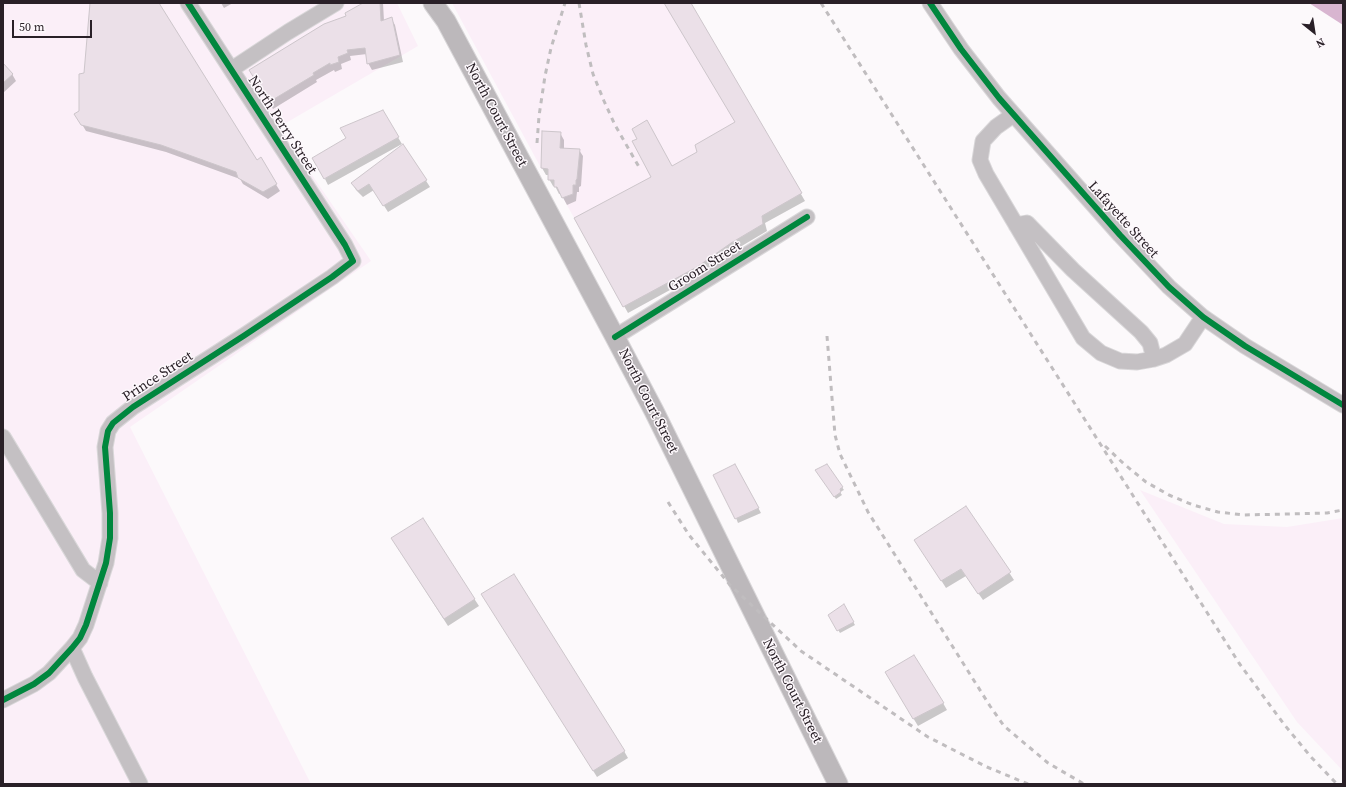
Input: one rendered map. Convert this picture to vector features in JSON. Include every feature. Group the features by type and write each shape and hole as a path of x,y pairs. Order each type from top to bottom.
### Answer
{"main road":[{"name":"North Court Street","path":"433,3 446,22 654,411 838,784"}],"street":[{"name":"North Perry Street","path":"188,3 345,245 353,261"},
{"path":"232,69 288,32 336,3"},
{"name":"Lafayette Street","path":"930,3 961,49 1013,115 1169,287 1203,317 1245,346 1343,405"},
{"path":"1013,115 996,128 983,141 980,160 986,174 1016,226 1083,338 1101,353 1120,361 1137,362 1166,355 1185,344 1203,317"},
{"name":"Groom Street","path":"615,337 807,217"},
{"path":"1016,226 1027,223 1073,270 1141,332 1150,344 1154,359"},
{"name":"Prince Street","path":"3,700 40,680 72,648 80,638 86,625 106,563 110,538 110,513 105,447 108,431 113,423 133,407 245,335 332,277 353,261"},
{"path":"3,437 83,570 100,583"},
{"path":"72,648 85,677 140,784"}],"shaded area":[{"path":"3,3 397,3 418,46 279,127 371,261 130,427 311,784 3,784"},
{"path":"452,3 691,3 802,193 762,216 697,267 623,307 557,187 554,187 554,180 548,180 548,169 541,168"},
{"path":"1309,3 1343,3 1343,25"},
{"path":"1140,490 1224,524 1287,527 1343,518 1343,771 1297,722"}],"building":[{"path":"90,3 159,3 257,160 261,157 277,184 263,192 238,178 236,172 161,145 81,125 74,114 79,111 79,74 84,73"},
{"path":"363,3 380,3 381,21 392,17 400,55 367,64 365,48 347,50 348,53 338,57 339,62 330,65 330,63 313,73 314,75 269,102 249,70 324,24 346,16 345,13"},
{"path":"664,3 691,3 802,193 762,216 763,224 731,243 697,267 623,307 574,218 651,177 632,141 637,139 632,129 647,120 672,166 697,152 695,145 735,122"},
{"path":"3,63 13,74 3,83"},
{"path":"383,110 399,137 324,179 312,158 346,138 340,128"},
{"path":"542,131 561,132 560,148 580,149 577,179 576,185 573,185 573,194 562,198 557,187 554,187 554,180 548,180 548,169 541,168"},
{"path":"403,144 427,180 383,206 369,184 358,191 351,183"},
{"path":"735,464 759,508 735,519 713,475"},
{"path":"827,464 843,487 840,489 841,492 834,497 815,470"},
{"path":"966,506 1011,572 978,594 961,569 941,581 914,540"},
{"path":"423,518 475,599 444,619 391,538"},
{"path":"514,574 625,751 593,771 481,594"},
{"path":"844,604 854,622 837,631 828,615"},
{"path":"914,655 944,703 913,719 885,672"}],"railway":[{"path":"537,143 539,116 545,76 551,48 565,3"},
{"path":"579,3 586,45 593,74 615,125 639,167"},
{"path":"821,3 1239,663 1283,723 1311,757 1337,784"},
{"path":"827,336 835,435 840,454 868,512 1004,726 1048,763 1084,784"},
{"path":"1105,446 1146,482 1169,495 1193,505 1218,512 1244,515 1327,513 1343,510"},
{"path":"668,502 689,535 730,585 801,651 928,737 987,767 1028,784"}],"cycle path":[{"path":"3,700 34,684 49,673 80,638 86,625 106,563 110,538 110,513 105,447 108,431 113,423 133,407 245,335 332,277 353,261 345,245 188,3"},
{"path":"930,3 961,49 999,98 1120,235 1169,287 1203,317 1245,346 1343,405"},
{"path":"615,337 807,217"}]}
